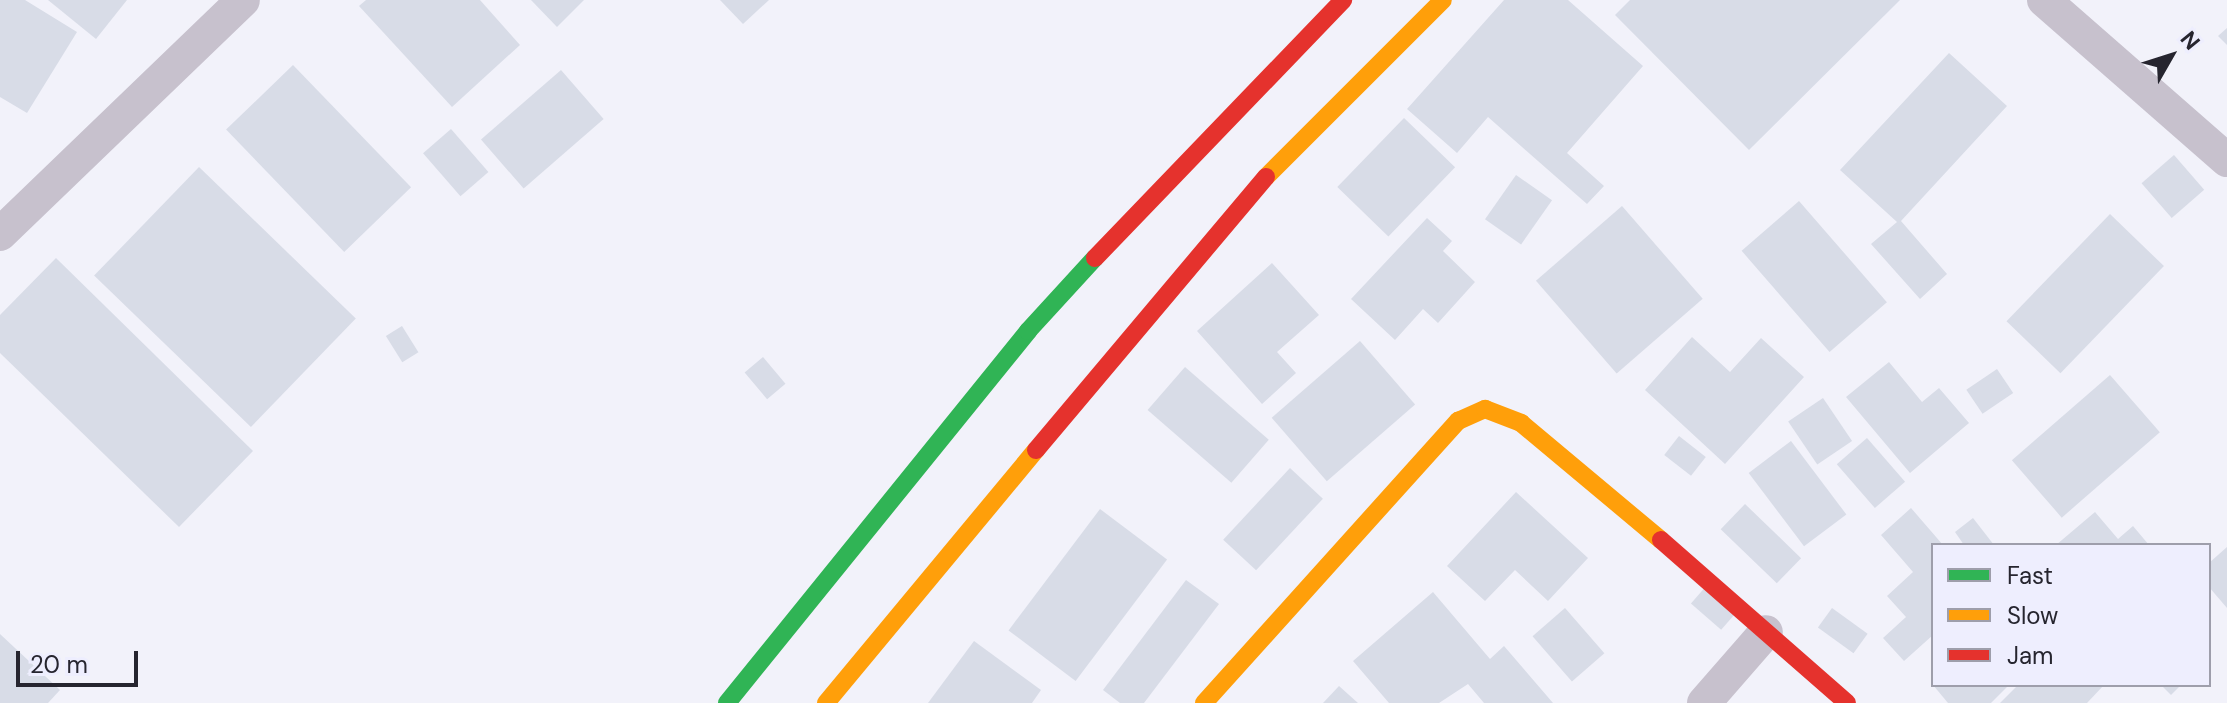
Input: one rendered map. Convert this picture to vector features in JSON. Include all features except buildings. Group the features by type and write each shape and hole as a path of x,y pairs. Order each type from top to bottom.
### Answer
{"main road":[{"path":"727,703 1028,331 1194,151 1343,0"},
{"path":"826,703 1239,204 1443,0"},
{"path":"1204,703 1458,421 1485,409 1521,423 1574,463 1847,703"}],"street":[{"path":"0,234 243,0"},
{"path":"2044,0 2227,160"},
{"path":"1704,703 1766,632"}],"traffic: fast":[{"path":"727,703 1028,331 1095,258"}],"traffic: slow":[{"path":"1266,177 1443,0"},
{"path":"1204,703 1458,421 1485,409 1521,423 1661,540"},
{"path":"826,703 1036,450"}],"traffic: jam":[{"path":"1095,258 1343,0"},
{"path":"1036,450 1266,177"},
{"path":"1661,540 1847,703"}]}
